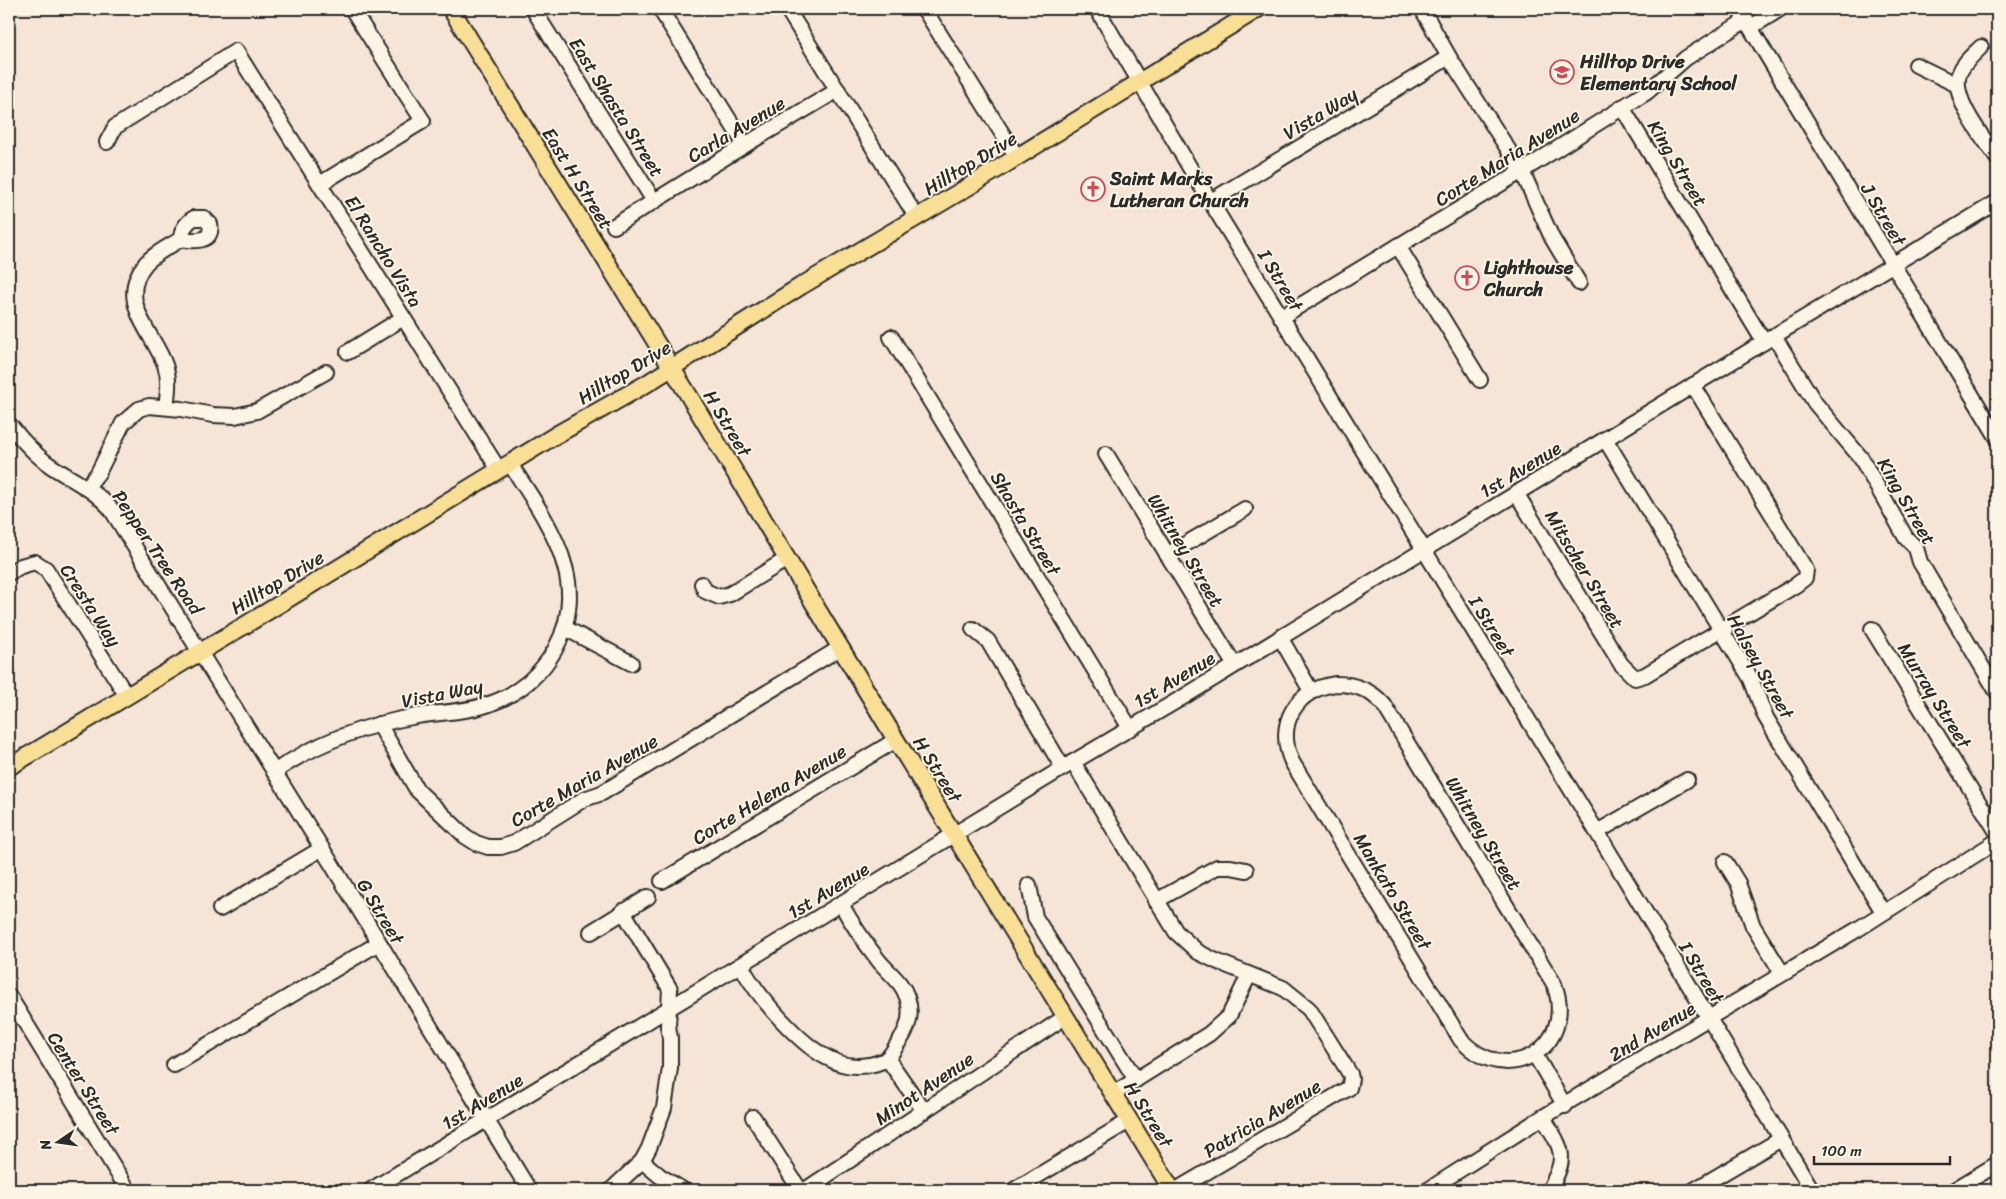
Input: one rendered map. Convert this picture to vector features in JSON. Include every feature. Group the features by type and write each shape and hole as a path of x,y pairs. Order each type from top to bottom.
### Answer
{"main road":[{"name":"East H Street","path":"451,9 671,367"},
{"name":"Hilltop Drive","path":"9,767 671,367 801,286 917,218 1258,9"},
{"name":"H Street","path":"671,367 1065,1017 1174,1190"}],"street":[{"path":"320,184 423,121 352,9"},
{"name":"East Shasta Street","path":"533,9 654,200"},
{"path":"660,9 745,145"},
{"path":"787,9 917,218"},
{"path":"924,9 1017,157"},
{"name":"I Street","path":"1097,9 1281,317 1597,832 1812,1190"},
{"path":"1422,9 1449,57 1522,171 1552,238 1579,283"},
{"name":"Corte Maria Avenue","path":"1281,317 1522,171 1647,92 1686,58 1745,19 1780,9"},
{"name":"J Street","path":"1745,19 1893,265 1992,418 1997,437"},
{"path":"1981,47 1966,62 1960,73 1957,85 1960,97 1971,118 1997,158"},
{"name":"El Rancho Vista","path":"106,142 115,128 236,52 404,318 504,467"},
{"name":"Vista Way","path":"1211,201 1449,57"},
{"path":"1916,65 1957,85"},
{"name":"Carla Avenue","path":"614,226 838,90"},
{"name":"King Street","path":"1622,107 1768,339 1815,403 1861,458 1906,538 1916,548 1920,562 1997,692"},
{"name":"1st Avenue","path":"371,1190 954,834 1185,696 1234,664 1768,339 1997,202"},
{"path":"166,407 169,384 167,373 162,359 137,314 135,288 145,265 151,258 181,239"},
{"path":"1398,246 1480,380"},
{"path":"348,352 404,318"},
{"name":"Shasta Street","path":"890,337 1130,728"},
{"path":"87,487 98,473 107,451 123,423 139,409 149,406 166,407 213,416 235,416 257,411 326,372"},
{"path":"1693,385 1806,570 1805,578 1720,630"},
{"name":"Pepper Tree Road","path":"9,424 48,464 87,487 112,508 200,651"},
{"name":"Halsey Street","path":"1605,439 1751,679 1765,716 1883,912"},
{"name":"Whitney Street","path":"1106,454 1234,664"},
{"name":"Vista Way","path":"274,772 321,744 379,724 478,706 500,700 521,688 540,671 554,653 565,628 569,595 567,575 552,534 504,467"},
{"name":"Mitscher Street","path":"1516,493 1621,664 1636,678 1645,675 1720,630"},
{"path":"1167,555 1245,509"},
{"path":"702,584 705,591 719,597 730,594 787,559"},
{"name":"Cresta Way","path":"9,573 21,566 34,562 46,569 127,696"},
{"path":"565,628 631,663"},
{"name":"Murray Street","path":"1872,628 1997,832"},
{"path":"973,630 988,641 1176,932 1198,952 1250,974 1229,1016 1210,1034 1113,1094"},
{"path":"1280,637 1311,691"},
{"name":"Corte Maria Avenue","path":"379,724 417,790 470,840 482,846 501,847 514,843 584,799 602,793 840,648"},
{"name":"G Street","path":"200,651 529,1190"},
{"name":"Whitney Street","path":"1311,691 1328,685 1354,685 1367,691 1379,700 1392,719 1554,984 1558,1002 1557,1021 1551,1037 1534,1055"},
{"name":"Mankato Street","path":"1311,691 1299,702 1288,723 1286,739 1289,754 1458,1034 1467,1046 1488,1059 1512,1062 1534,1055"},
{"name":"Corte Helena Avenue","path":"662,881 896,740"},
{"path":"1597,832 1686,780"},
{"name":"2nd Avenue","path":"1428,1190 1782,973 1789,971 1997,841"},
{"path":"220,909 321,849"},
{"path":"1725,862 1738,883 1753,926 1782,973"},
{"path":"1156,901 1217,867 1246,870"},
{"path":"1029,885 1034,917 1136,1080"},
{"path":"591,932 648,897"},
{"path":"741,965 749,981 777,1016 825,1057 838,1063 853,1066 871,1065 888,1058 903,1036 908,1024 910,1011 907,996 897,980 867,945 841,904"},
{"path":"611,1190 642,1161 657,1130 668,1094 670,1068 668,1026 670,989 624,911"},
{"path":"174,1065 378,943"},
{"name":"Patricia Avenue","path":"1174,1190 1349,1088 1350,1074 1309,1009 1283,988 1250,974"},
{"name":"Center Street","path":"9,996 128,1190"},
{"name":"Minot Avenue","path":"804,1190 1065,1017"},
{"path":"1534,1055 1565,1106"},
{"path":"888,1058 924,1111"},
{"path":"753,1117 800,1190"},
{"path":"1543,1118 1560,1148 1562,1156 1558,1174 1548,1190"},
{"path":"1014,1190 1129,1121"},
{"path":"1694,1190 1781,1139"},
{"path":"642,1161 660,1176 683,1190"},
{"path":"1954,1190 1997,1164"}],"place":[{"name":"Hilltop Drive Elementary School","path":"1562,72"},
{"name":"Saint Marks Lutheran Church","path":"1093,189"},
{"name":"Lighthouse Church","path":"1467,278"}]}
